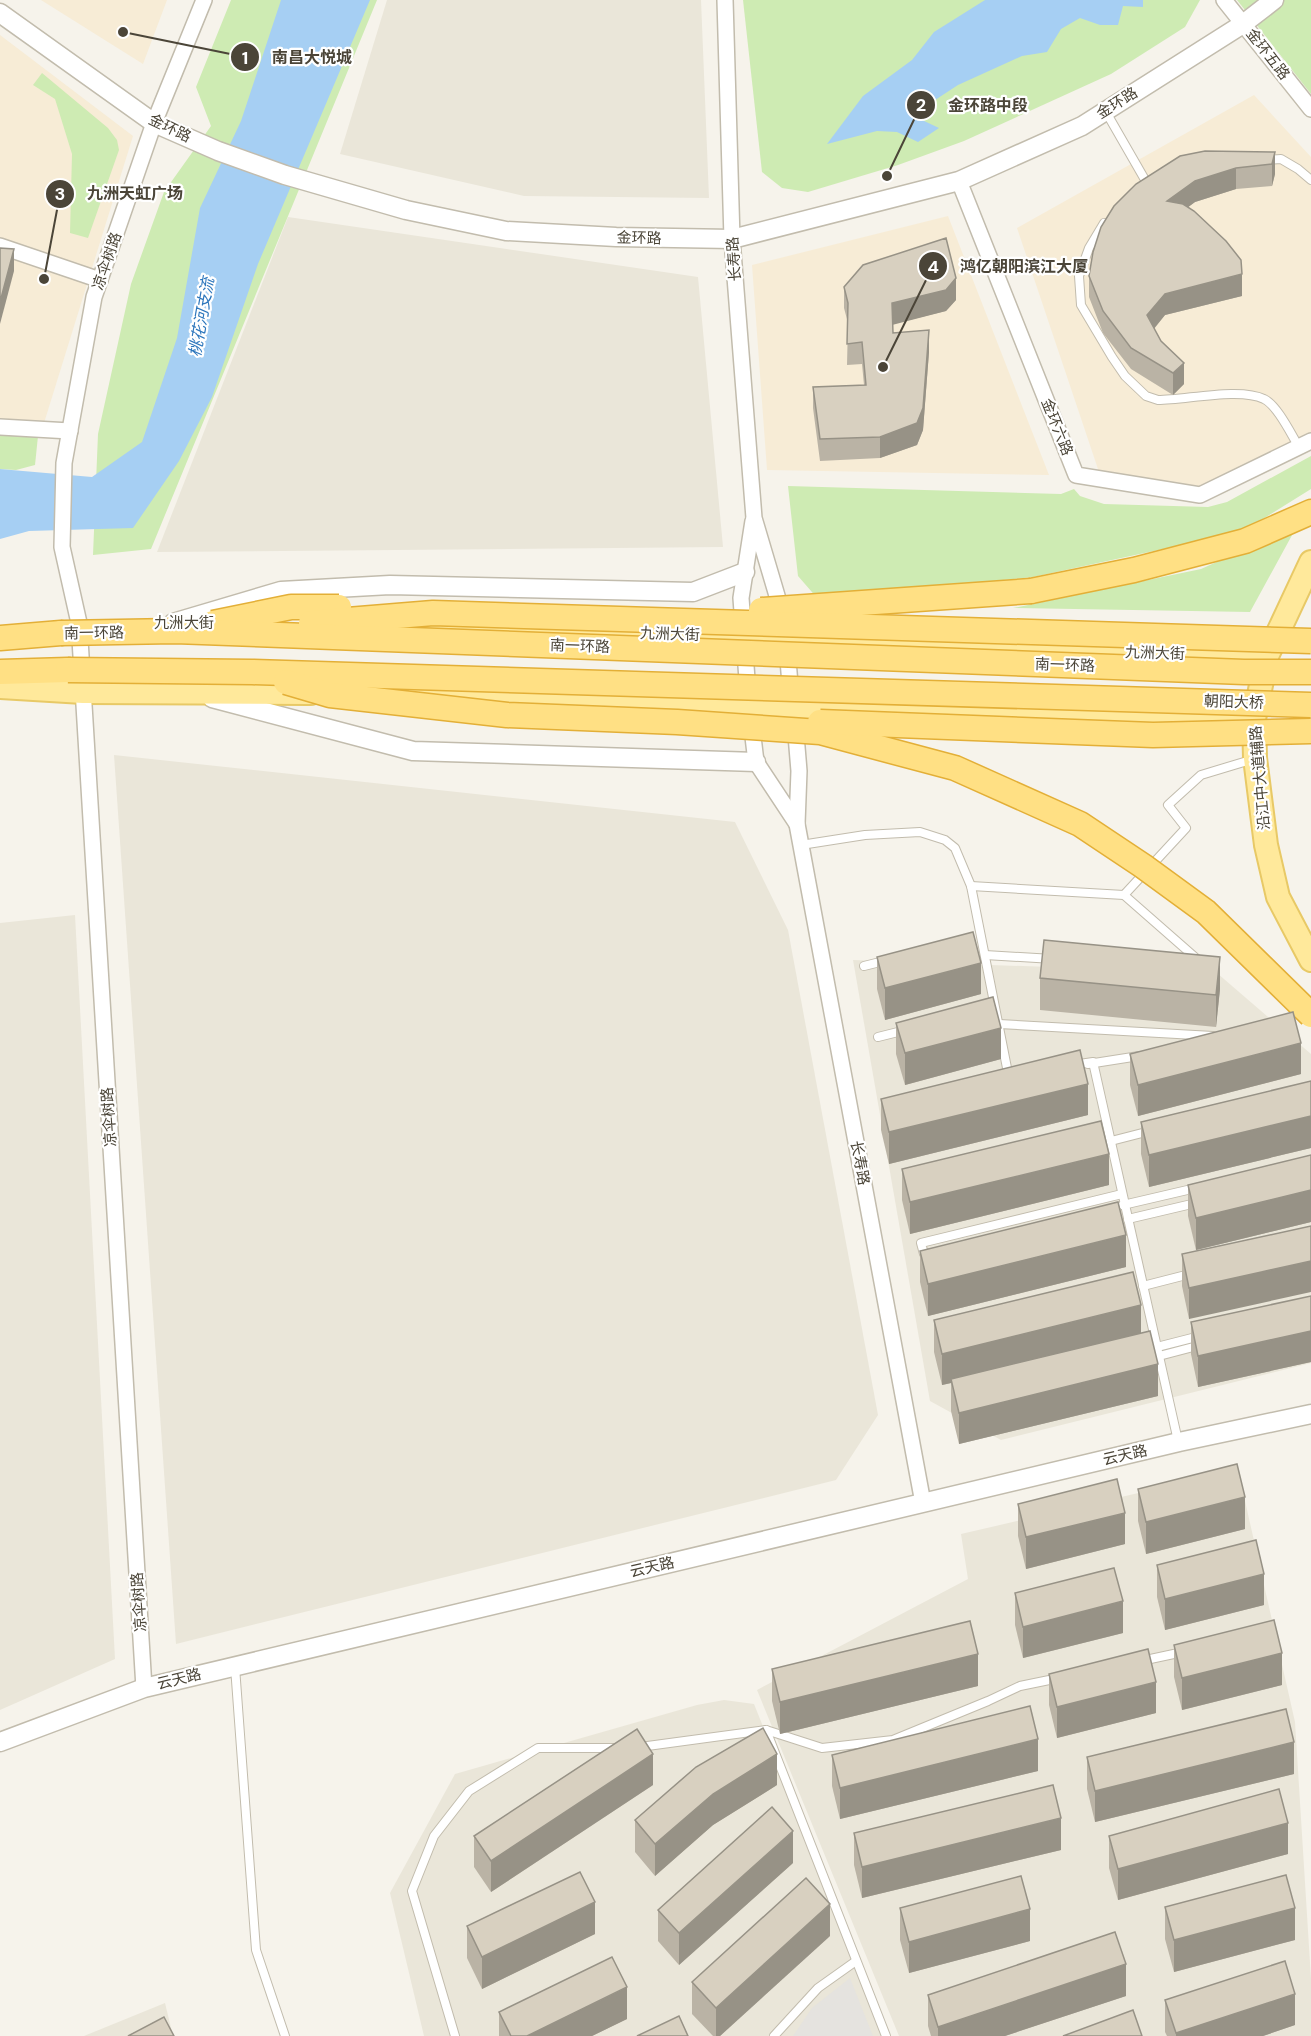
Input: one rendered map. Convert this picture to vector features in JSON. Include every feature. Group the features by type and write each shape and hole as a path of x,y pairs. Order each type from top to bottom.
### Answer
{"highway":[{"path":"174,627 291,607 749,610 1031,591 1134,570 1245,542 1311,512"},
{"path":"299,624 433,613 1311,641"},
{"name":"南一环路","path":"0,638 174,627 1159,669"},
{"name":"朝阳大桥","path":"1159,669 1311,672"},
{"path":"0,672 68,670 252,672 330,694 507,715 676,722 820,732 955,768 1080,825 1143,866 1206,912 1311,1015"},
{"name":"朝阳大桥","path":"252,672 1311,705"},
{"path":"420,695 511,708 923,726 1153,735 1311,731"}],"main road":[{"name":"沿江中大道辅路","path":"1311,562 1267,656 1254,719 1255,758 1266,845 1278,897 1311,960"},
{"name":"九洲大街","path":"0,628 79,623 174,627 299,624 742,636 898,645 1267,656"},
{"path":"0,687 83,692 187,691 420,695 749,708 872,708 1254,719"}],"street":[{"name":"凉伞树路","path":"144,1688 79,623 62,547 64,463 94,297 154,123 204,0"},
{"name":"长寿路","path":"725,0 732,239 754,518 784,616 792,708 797,736 799,771 797,824 923,1503"},
{"name":"金环五路","path":"1224,0 1311,109"},
{"name":"金环路","path":"0,13 154,123 218,151 285,175 406,210 506,231 616,237 732,239 959,181 1082,126 1244,24 1274,0"},
{"name":"金环六路","path":"959,181 1076,475 1200,495 1305,444"},
{"path":"0,246 100,280"},
{"path":"0,427 70,431"},
{"name":"长寿路","path":"754,518 741,597 742,636 756,762 797,824"},
{"path":"174,627 281,591 390,585 693,592 745,572"},
{"path":"187,691 413,751 756,762"},
{"name":"云天路","path":"0,1742 144,1688 1179,1442 1311,1414"}],"lane":[{"path":"1106,111 1148,187"},
{"path":"1252,161 1281,159 1311,180"},
{"path":"1138,194 1156,182"},
{"path":"1109,214 1089,248 1079,276 1081,304 1125,376 1146,396 1158,400 1240,394 1265,399 1305,444"},
{"path":"1124,895 1186,828 1168,805 1201,775 1255,758"},
{"path":"801,845 865,835 920,832 945,840 955,848 972,885 1008,1073"},
{"path":"972,885 1124,895 1204,966 1193,966"},
{"path":"970,937 981,934"},
{"path":"985,955 1066,959"},
{"path":"864,966 896,958"},
{"path":"985,1013 996,1010"},
{"path":"999,1024 1217,1036"},
{"path":"878,1037 910,1029"},
{"path":"1065,1067 1150,1054"},
{"path":"1093,1062 1179,1442"},
{"path":"997,1076 1019,1072"},
{"path":"1111,1141 1155,1130"},
{"path":"1097,1134 1108,1131"},
{"path":"1114,1207 1206,1185"},
{"path":"935,1251 924,1254 921,1243 1122,1194"},
{"path":"1128,1219 1208,1200"},
{"path":"1143,1286 1199,1271"},
{"path":"1130,1279 1141,1276"},
{"path":"1145,1346 1212,1333"},
{"path":"1159,1356 1213,1342"},
{"path":"1137,1662 1195,1650"},
{"path":"235,1666 256,1950 285,2036"},
{"path":"455,2036 412,1892 434,1836 469,1791 538,1748 631,1748 766,1730 822,1748 893,1740 1020,1686 1067,1676"},
{"path":"766,1730 886,2036"},
{"path":"774,2036 818,1988 856,1961"}],"shaded area":[{"path":"41,0 167,0 143,64"},
{"path":"387,0 701,0 709,198 524,196 340,154"},
{"path":"0,35 133,136 44,423 0,421"},
{"path":"1254,95 1311,157 1311,435 1217,496 1099,472 1017,228"},
{"path":"948,216 1049,475 767,470 752,265"},
{"path":"288,217 698,277 723,547 157,552"},
{"path":"114,755 735,822 788,930 878,1415 836,1480 176,1644"},
{"path":"75,915 115,1659 0,1710 0,923"},
{"path":"853,960 1217,973 1311,1054 1311,1363 1001,1440 930,1401"},
{"path":"1238,1470 1295,1722 1311,1979 1311,2036 899,2036 757,1690 968,1579 961,1534"},
{"path":"724,1700 754,1704 887,2036 424,2036 390,1893 455,1774 697,1705"},
{"path":"850,1978 873,2036 793,2036 812,2008"},
{"path":"165,2003 173,2036 84,2036"}],"green space":[{"path":"231,0 377,0 151,549 93,555 98,434 131,284 164,192 211,126 196,87"},
{"path":"743,0 1200,0 1185,27 1111,74 964,141 898,165 808,192 782,188 762,172"},
{"path":"1237,0 1311,0 1311,94"},
{"path":"42,73 108,128 117,140 119,150 88,238 70,233 72,154 55,99 33,85"},
{"path":"0,435 38,436 35,465 16,470 0,469"},
{"path":"1311,456 1311,489 1242,532 1033,577 818,599 798,576 788,486 1061,494 1074,489 1080,496 1104,504 1208,507 1227,502"},
{"path":"1297,526 1250,612 1013,608 1201,569"}],"water":[{"name":"桃花河支流","path":"281,0 370,0 258,264 212,397 179,461 133,528 29,531 0,539 0,469 92,477 142,442 177,338 200,208 241,121"},
{"path":"985,0 1143,0 1143,7 1123,6 1118,25 1100,25 1080,18 1061,29 1047,52 1022,56 958,85 932,102 922,120 939,128 918,142 897,132 877,131 827,144 863,96 912,60 934,32"}],"building":[{"path":"1205,151 1275,152 1272,164 1236,168 1195,181 1167,201 1183,204 1194,211 1226,241 1241,260 1242,274 1165,294 1147,315 1161,341 1184,363 1173,373 1131,348 1103,311 1089,276 1093,252 1101,227 1114,206 1136,184 1180,156"},
{"path":"946,238 956,278 946,290 892,303 893,333 929,330 923,408 917,423 880,437 820,439 813,387 866,385 862,342 847,344 848,303 844,287 863,265"},
{"path":"0,248 14,249 0,302"},
{"path":"973,932 981,963 885,988 877,957"},
{"path":"1044,940 1220,957 1216,995 1040,978"},
{"path":"993,997 1001,1028 905,1053 896,1023"},
{"path":"1293,1012 1301,1043 1138,1085 1130,1054"},
{"path":"1080,1050 1088,1084 889,1132 881,1099"},
{"path":"1311,1081 1311,1116 1149,1155 1141,1122"},
{"path":"1101,1121 1109,1154 910,1202 902,1169"},
{"path":"1311,1155 1311,1190 1196,1218 1188,1185"},
{"path":"1118,1202 1126,1235 928,1284 920,1251"},
{"path":"1311,1226 1311,1261 1189,1288 1182,1254"},
{"path":"1133,1272 1141,1305 942,1354 934,1320"},
{"path":"1311,1296 1311,1331 1198,1356 1191,1322"},
{"path":"1150,1331 1158,1364 959,1413 951,1379"},
{"path":"1237,1464 1245,1497 1146,1522 1138,1489"},
{"path":"1117,1479 1125,1513 1026,1537 1018,1504"},
{"path":"1256,1540 1264,1574 1165,1599 1157,1565"},
{"path":"1114,1568 1123,1601 1023,1627 1015,1593"},
{"path":"1274,1620 1282,1653 1182,1678 1174,1645"},
{"path":"970,1621 978,1654 780,1702 772,1669"},
{"path":"1148,1649 1156,1682 1057,1707 1049,1674"},
{"path":"1030,1706 1038,1739 840,1788 832,1755"},
{"path":"1286,1709 1294,1742 1095,1791 1087,1757"},
{"path":"763,1728 777,1754 713,1794 655,1844 635,1820 696,1767"},
{"path":"637,1729 653,1754 491,1861 474,1836"},
{"path":"1053,1785 1061,1818 862,1867 854,1833"},
{"path":"1279,1789 1288,1823 1118,1869 1109,1836"},
{"path":"772,1807 793,1831 679,1933 658,1910"},
{"path":"580,1872 595,1902 482,1957 467,1926"},
{"path":"1286,1875 1295,1908 1174,1940 1165,1907"},
{"path":"1021,1876 1030,1909 909,1942 900,1908"},
{"path":"806,1878 830,1904 716,2008 692,1982"},
{"path":"1115,1932 1126,1964 938,2027 928,1995"},
{"path":"612,1957 627,1987 527,2036 511,2036 499,2012"},
{"path":"1285,1961 1295,1994 1176,2033 1165,2000"},
{"path":"1133,2010 1142,2036 1063,2036"},
{"path":"679,2016 688,2036 637,2036"},
{"path":"164,2017 174,2036 128,2036"}],"place":[{"name":"南昌大悦城","path":"123,32"},
{"name":"金环路中段","path":"887,176"},
{"name":"九洲天虹广场","path":"44,279"},
{"name":"鸿亿朝阳滨江大厦","path":"883,367"}]}
